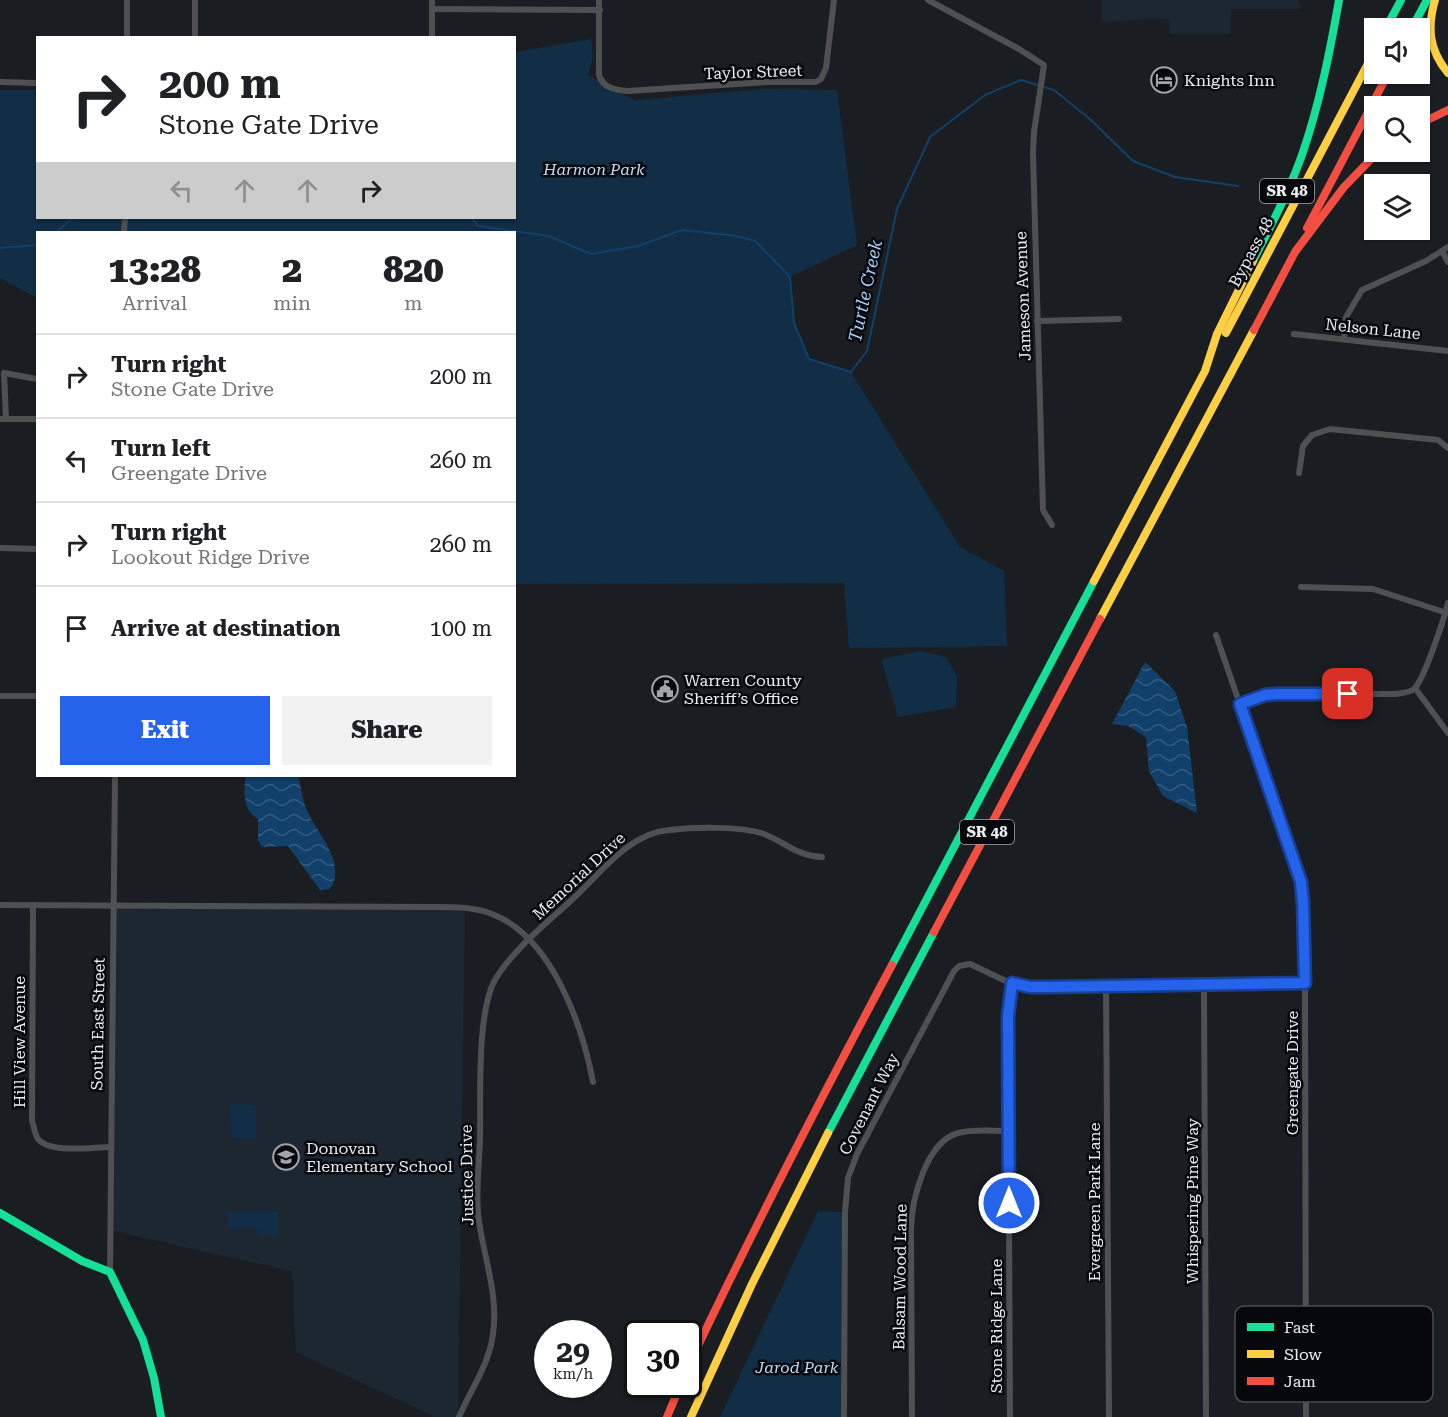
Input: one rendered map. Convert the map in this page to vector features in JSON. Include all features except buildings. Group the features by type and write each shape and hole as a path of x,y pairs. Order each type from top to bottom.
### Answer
{"main road":[{"name":"SR 48","path":"702,1337 788,1162 1205,372 1217,334 1288,190 1304,151 1328,68 1339,0"},
{"path":"1391,18 1401,0"},
{"path":"1417,18 1427,0"},
{"path":"1435,0 1429,21 1429,40 1438,62 1448,72"},
{"name":"Bypass 48","path":"1205,372 1364,71"},
{"path":"1294,252 1383,84"},
{"path":"1430,119 1448,110"},
{"name":"SR 48","path":"691,1417 752,1284 824,1140 1294,252 1341,189 1368,162"},
{"path":"0,1213 82,1261 110,1272 143,1340 154,1378 161,1417"},
{"path":"667,1417 675,1398"}],"street":[{"path":"127,0 127,36"},
{"path":"195,0 195,36"},
{"path":"432,0 432,36"},
{"path":"432,9 600,10 599,0"},
{"name":"Taylor Street","path":"600,10 598,69 601,81 617,90 628,91 766,82 816,82 821,79 826,68 834,0"},
{"name":"Jameson Avenue","path":"928,0 1044,65 1033,153 1043,510 1053,525"},
{"path":"0,82 36,83"},
{"path":"1344,339 1346,317 1362,290 1426,261 1445,249 1448,262"},
{"path":"1037,321 1119,319"},
{"name":"Nelson Lane","path":"1294,334 1448,351"},
{"path":"36,379 4,373 3,419 36,419"},
{"path":"1299,473 1302,446 1312,435 1330,429 1438,440 1448,448"},
{"path":"0,548 36,549"},
{"path":"1301,587 1373,589 1447,613"},
{"path":"1240,704 1265,695 1277,694 1405,693 1414,688 1423,674 1447,613 1448,603"},
{"name":"Greengate Drive","path":"1216,635 1301,882 1305,983 1306,1306"},
{"path":"1414,688 1448,733"},
{"path":"0,696 36,696"},
{"name":"South East Street","path":"110,1272 115,777"},
{"name":"Memorial Drive","path":"530,940 629,846 648,834 659,831 698,829 755,831 805,855 822,857"},
{"path":"0,905 465,908 482,911 503,919 530,940 547,963 564,993 586,1051 593,1082"},
{"name":"Hill View Avenue","path":"33,905 32,1120 38,1139 59,1149 110,1147"},
{"name":"Justice Drive","path":"459,1417 487,1362 494,1333 493,1286 478,1211 482,1037 486,1004 495,980 530,940"},
{"name":"Covenant Way","path":"844,1417 845,1212 848,1178 857,1154 954,971 964,964 974,965 1012,983"},
{"path":"1012,983 1030,987 1305,983"},
{"name":"Stone Ridge Lane","path":"1010,1417 1008,1016 1012,983"},
{"name":"Evergreen Park Lane","path":"1106,986 1109,1417"},
{"name":"Whispering Pine Way","path":"1204,986 1206,1417"},
{"name":"Balsam Wood Lane","path":"912,1417 911,1211 916,1189 936,1149 948,1137 963,1132 1009,1131"},
{"name":"Greengate Drive","path":"1306,1402 1306,1417"}],"shaded area":[{"path":"1102,0 1299,0 1300,9 1231,9 1231,34 1169,34 1169,19 1102,21"},
{"name":"Donovan Elementary School","path":"113,906 465,908 458,1417 435,1417 296,1352 292,1271 109,1230"}],"green space":[{"name":"Harmon Park","path":"591,39 593,57 588,75 634,100 765,89 837,90 857,245 790,277 794,323 809,359 851,372 960,547 1004,571 1007,646 849,648 844,583 516,584 516,231 36,231 36,297 0,278 0,90 36,90 36,219 516,219 516,52"},
{"path":"921,651 946,657 957,676 956,707 898,717 881,659"},
{"path":"229,1103 255,1105 257,1139 232,1138"},
{"path":"228,1211 278,1212 278,1235 258,1235 257,1228 227,1228"},
{"name":"Jarod Park","path":"818,1211 845,1212 845,1417 720,1417"}],"water":[{"path":"1145,662 1175,691 1187,727 1197,813 1163,796 1149,771 1146,737 1128,726 1112,724"},
{"path":"246,777 298,777 306,808 333,858 335,879 330,889 320,890 288,846 262,847 258,840 258,819 249,811 244,788"}],"waterway":[{"name":"Turtle Creek","path":"516,231 548,236 591,254 638,246 682,230 736,236 755,241 790,277 794,323 809,359 851,372 867,351 897,209 930,137 985,95 1021,80 1054,90 1091,120 1133,161 1175,177 1238,186"},
{"name":"Turtle Creek","path":"57,231 72,219"},
{"name":"Turtle Creek","path":"473,219 478,226 513,231"},
{"name":"Turtle Creek","path":"0,248 36,245"}],"traffic: fast":[{"path":"1253,261 1286,194 1303,152 1315,114 1339,0"},
{"path":"1391,18 1401,0"},
{"path":"1417,18 1427,0"},
{"path":"892,965 1094,581"},
{"path":"828,1133 934,932"},
{"path":"0,1213 82,1261 110,1272 143,1340 154,1378 161,1417"}],"traffic: slow":[{"path":"1435,0 1432,10 1431,38 1437,56 1448,73"},
{"path":"1226,333 1364,71"},
{"path":"1094,581 1205,371 1217,334 1253,261"},
{"path":"1100,619 1254,330"},
{"path":"691,1417 752,1284 828,1133"}],"traffic: jam":[{"path":"1307,228 1383,84"},
{"path":"1430,119 1448,110"},
{"path":"1254,330 1295,252 1344,187 1368,162"},
{"path":"934,932 1100,619"},
{"path":"702,1338 787,1165 892,965"},
{"path":"667,1417 675,1398"}],"place":[{"name":"Knights Inn","path":"1164,80"},
{"name":"Warren County Sheriff’s Office","path":"665,689"},
{"name":"Donovan Elementary School","path":"286,1157"}],"route":[{"path":"1009,1203 1008,1016 1012,983 1030,987 1305,983 1301,882 1240,704 1265,695 1348,694"}]}
